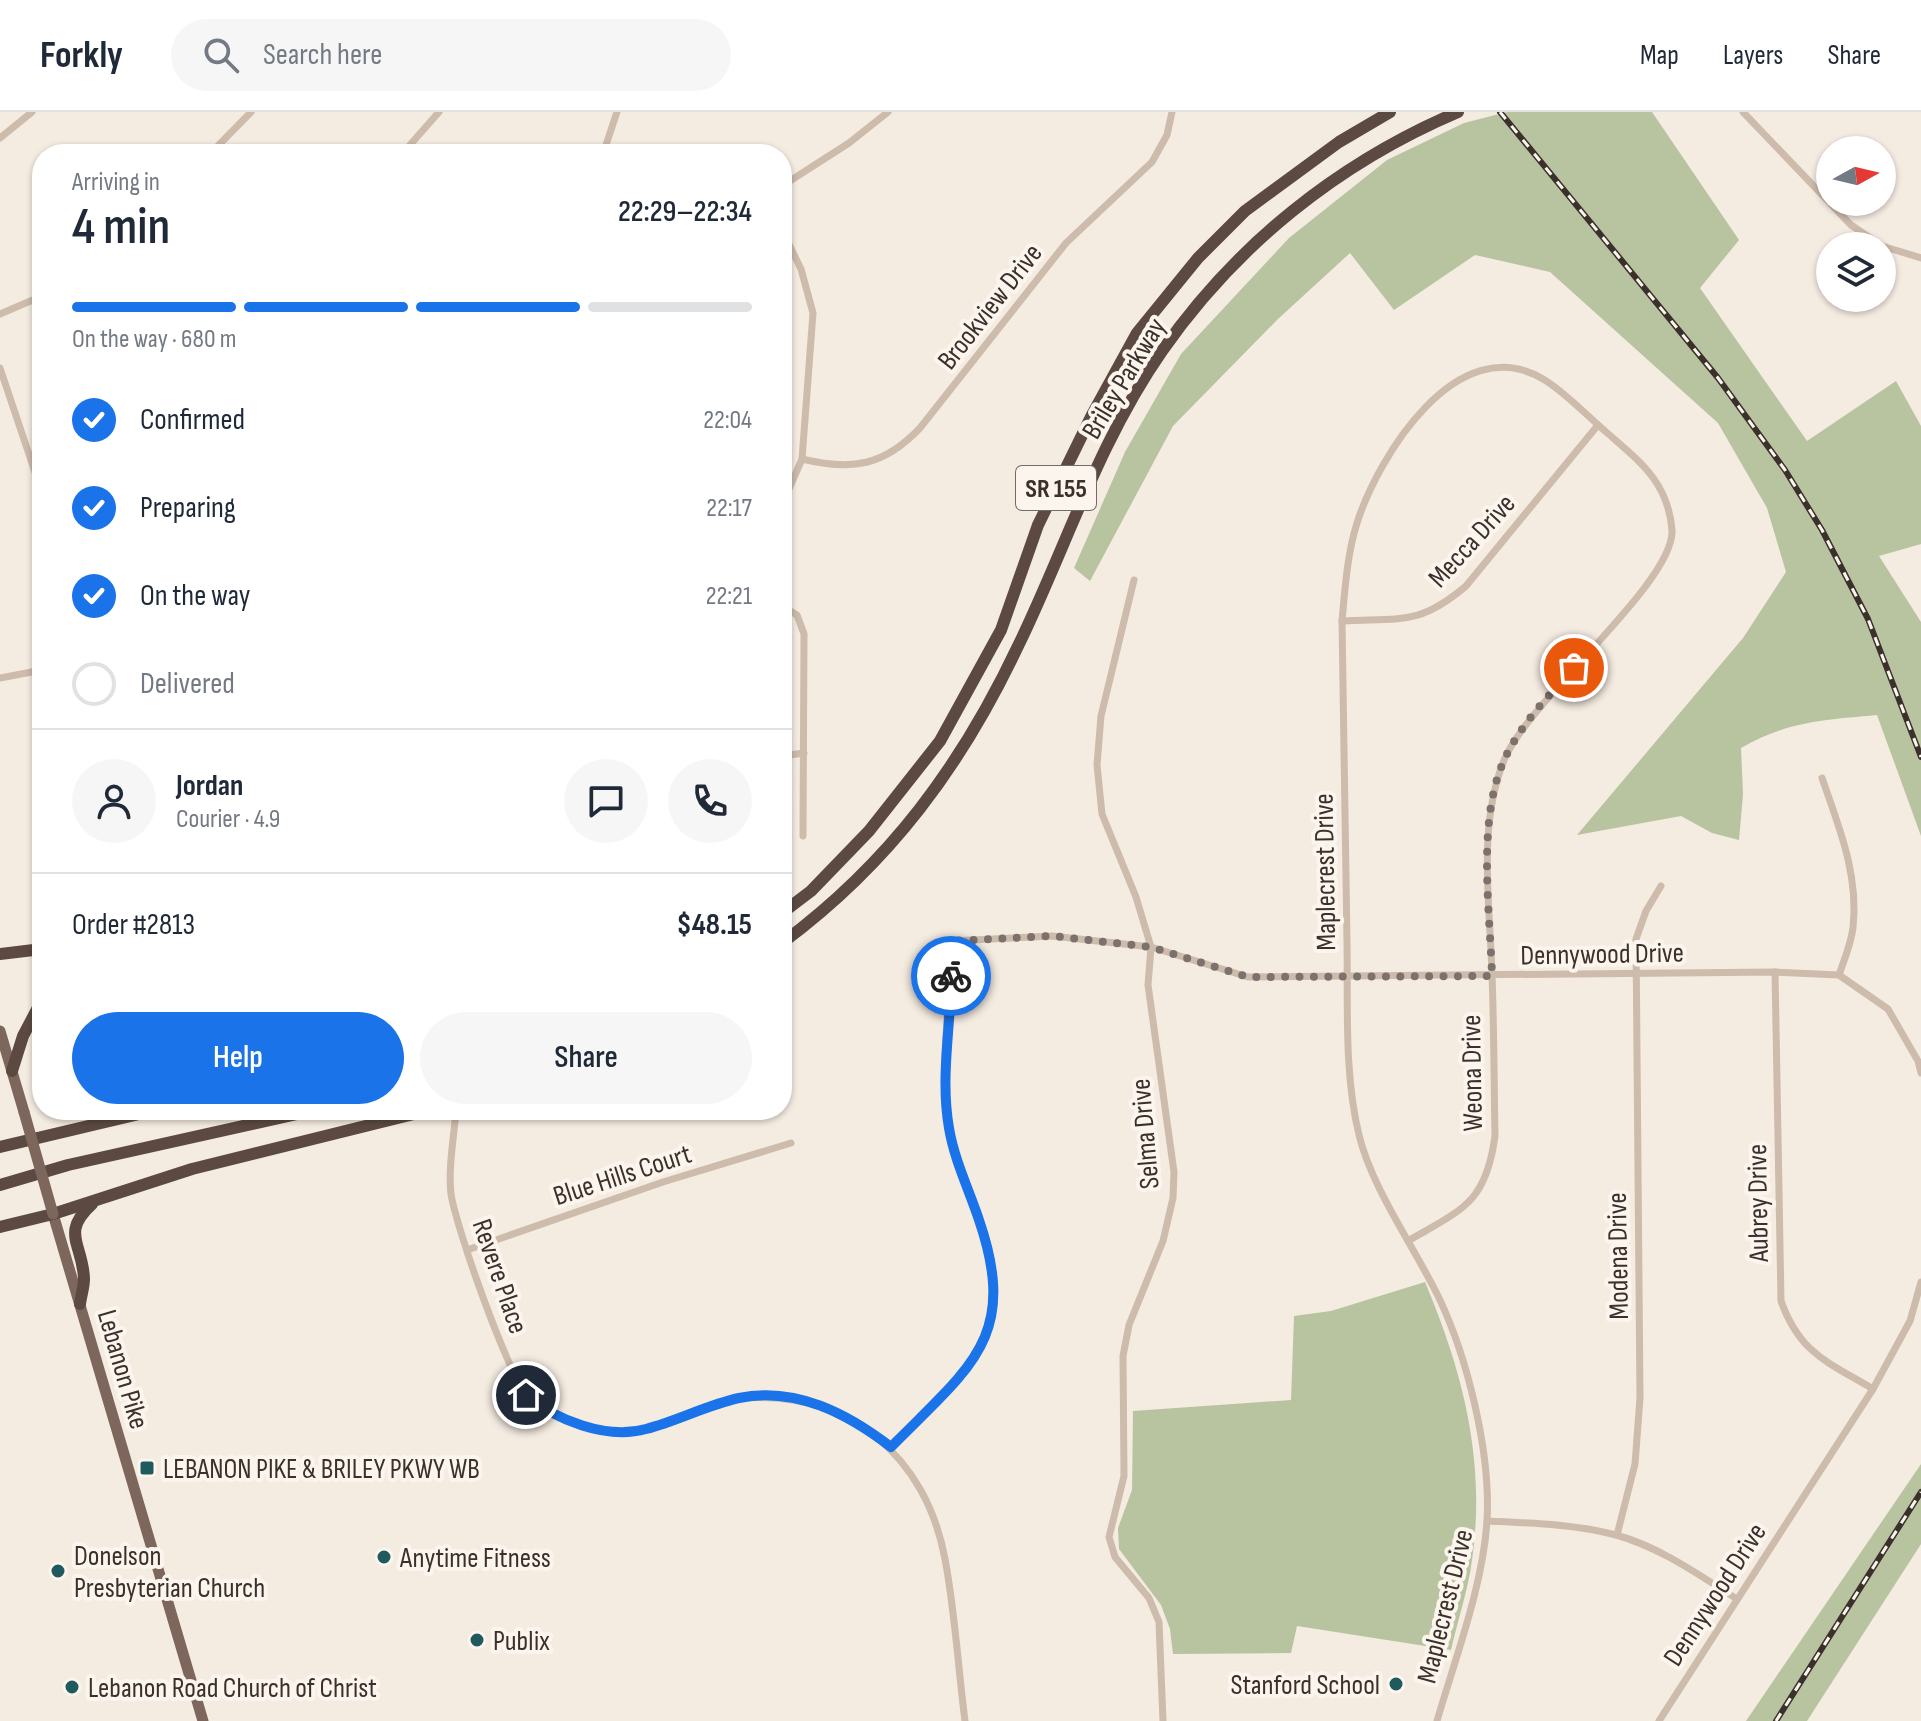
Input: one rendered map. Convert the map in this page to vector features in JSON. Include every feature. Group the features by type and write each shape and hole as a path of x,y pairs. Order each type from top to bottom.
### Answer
{"highway":[{"name":"Briley Parkway","path":"792,905 811,891 869,831 940,741 1001,630 1038,525 1092,415 1137,333 1198,258 1245,211 1339,142 1390,112"},
{"name":"Briley Parkway","path":"792,935 866,872 955,764 1020,643 1067,531 1114,434 1161,353 1209,291 1300,203 1382,149 1458,112"},
{"path":"0,954 32,950"},
{"path":"12,1071 32,1019"},
{"path":"104,1125 111,1120"},
{"path":"0,1147 121,1120"},
{"path":"0,1185 68,1165 270,1120"},
{"path":"0,1227 53,1214 192,1169 390,1120"},
{"path":"80,1304 84,1278 74,1227 78,1217 96,1200"}],"main road":[{"name":"Lebanon Pike","path":"0,1031 203,1721"}],"street":[{"path":"0,138 32,112"},
{"path":"220,144 251,112"},
{"path":"411,144 439,112"},
{"path":"606,144 617,112"},
{"path":"792,180 849,143 888,112"},
{"name":"Brookview Drive","path":"802,459 825,465 852,465 876,461 901,449 1066,243 1152,162 1167,135 1172,112"},
{"path":"1743,112 1851,225 1861,232"},
{"path":"1896,250 1921,258"},
{"path":"792,251 801,269 813,313 802,459 792,482"},
{"path":"0,314 32,300"},
{"path":"0,368 32,461"},
{"name":"Maplecrest Drive","path":"1437,1721 1477,1577 1487,1521 1481,1443 1465,1367 1440,1300 1408,1241 1359,1137 1352,1085 1348,978 1342,621 1346,576 1356,526 1373,480 1409,423 1443,390 1481,371 1511,369 1543,378 1598,425"},
{"name":"Mecca Drive","path":"1342,621 1419,617 1441,607 1466,586 1598,425"},
{"name":"Weona Drive","path":"1408,1241 1465,1207 1481,1190 1492,1161 1495,1136 1487,855 1494,790 1506,756 1533,713 1646,586 1667,554 1672,533 1667,503 1653,474 1598,425"},
{"name":"Selma Drive","path":"1134,580 1101,716 1097,765 1102,814 1136,897 1151,947 1148,985 1174,1158 1173,1198 1163,1241 1128,1330 1123,1356 1124,1476 1109,1537 1115,1557 1149,1598 1159,1622 1163,1721"},
{"path":"792,612 797,615 804,634 803,836"},
{"path":"0,678 32,672"},
{"path":"792,755 804,753"},
{"path":"1822,778 1849,858 1855,896 1853,931 1839,975 1888,1009 1918,1061 1921,1073"},
{"name":"Modena Drive","path":"1617,1535 1635,1464 1640,1398 1636,939 1646,911 1661,886"},
{"name":"Dennywood Drive","path":"891,1447 964,1374 994,1314 989,1247 950,1132 945,1103 951,941 1052,936 1151,947 1248,977 1775,972 1839,975"},
{"name":"Aubrey Drive","path":"1775,972 1781,1301 1791,1327 1809,1350 1873,1389"},
{"name":"Revere Place","path":"455,1120 452,1197 467,1250 506,1356 526,1395 546,1412 603,1430 642,1431 740,1398 785,1396 826,1406 861,1424 891,1447 917,1483 945,1556 965,1721"},
{"name":"Blue Hills Court","path":"467,1250 663,1182 791,1143"},
{"name":"Dennywood Drive","path":"1659,1721 1873,1389 1910,1321 1921,1282"},
{"path":"1487,1521 1549,1525 1617,1535 1675,1560 1737,1599"}],"green space":[{"path":"1507,112 1652,112 1739,240 1700,288 1807,441 1896,381 1921,426 1921,544 1879,556 1921,622 1921,836 1877,715 1791,727 1741,748 1743,794 1739,840 1712,833 1681,816 1577,835 1743,638 1786,572 1767,508 1718,423 1550,272 1475,255 1394,310 1350,253 1278,319 1173,426 1090,581 1074,568 1125,452 1181,354 1289,238 1387,160 1464,123"},
{"path":"1425,1282 1462,1388 1474,1460 1475,1535 1468,1583 1451,1650 1297,1626 1291,1653 1173,1654 1170,1629 1161,1605 1119,1549 1118,1528 1132,1490 1133,1411 1291,1400 1294,1316 1331,1311"},
{"path":"1921,1464 1921,1544 1807,1721 1746,1721"}],"railway":[{"path":"1500,112 1718,378 1785,470 1822,530 1868,619 1921,757"},
{"path":"1776,1721 1921,1492"}],"way so far":[{"path":"951,976 951,941 1052,936 1151,947 1248,977 1492,976 1487,855 1494,790 1506,756 1533,713 1574,668"}],"place":[{"name":"LEBANON PIKE & BRILEY PKWY WB","path":"147,1468"},
{"name":"Anytime Fitness","path":"384,1557"},
{"name":"Donelson Presbyterian Church","path":"58,1571"},
{"name":"Publix","path":"477,1640"},
{"name":"Stanford School","path":"1396,1684"},
{"name":"Lebanon Road Church of Christ","path":"72,1687"}],"route":[{"path":"526,1395 546,1412 588,1427 642,1431 740,1398 785,1396 826,1406 861,1424 891,1447 964,1374 994,1314 989,1247 950,1132 945,1103 951,976"}]}
